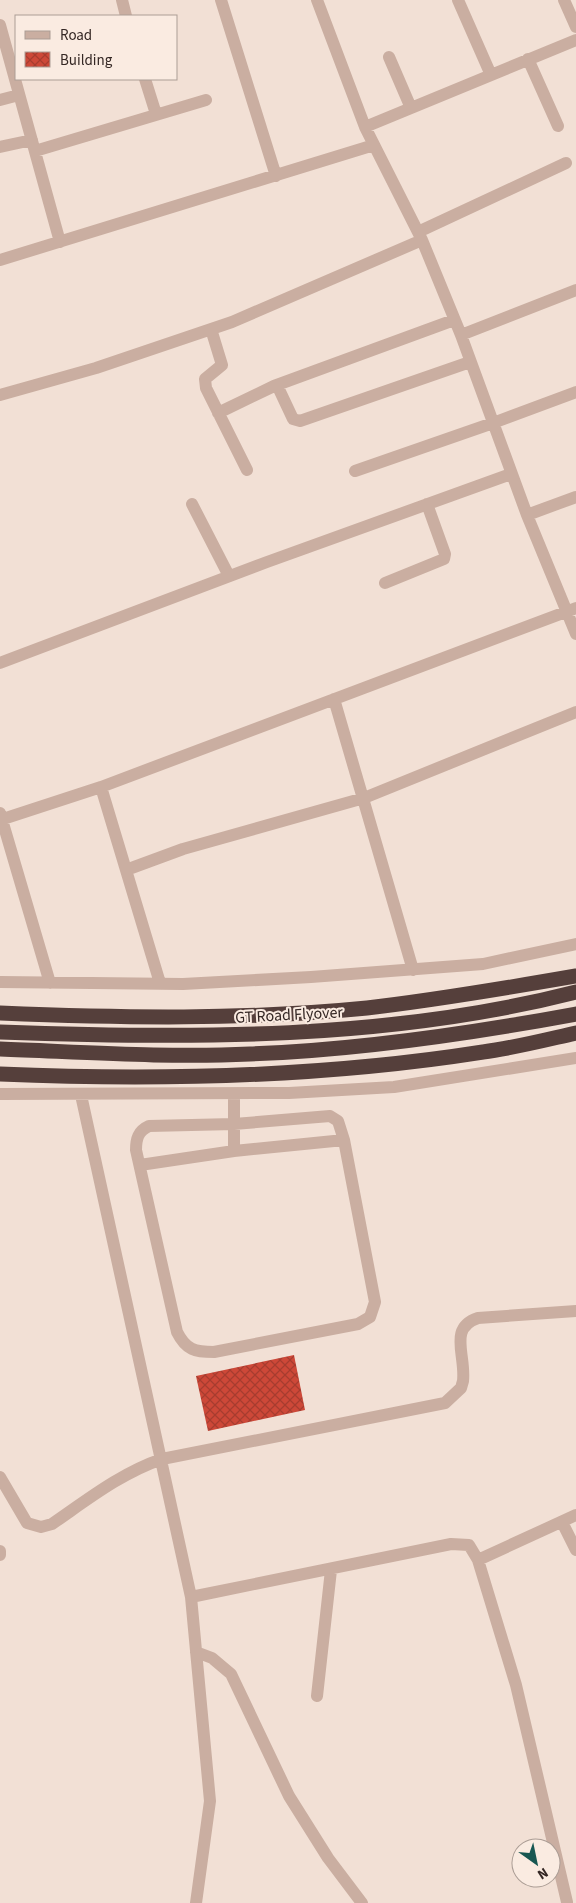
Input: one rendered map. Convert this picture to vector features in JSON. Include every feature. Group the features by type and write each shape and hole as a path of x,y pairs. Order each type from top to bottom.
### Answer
{"highway":[{"path":"0,1013 241,1016 366,1008 489,991 576,976"},
{"name":"GT Road Flyover","path":"7,1032 242,1035 366,1027 487,1011 576,992"},
{"path":"7,1049 249,1054 372,1045 497,1028 576,1014"},
{"path":"0,1074 209,1077 327,1070 484,1052 576,1033"}],"street":[{"path":"122,0 126,15"},
{"path":"221,0 276,176"},
{"path":"318,0 365,127 420,236 461,335 527,515 571,610 576,634"},
{"path":"458,0 490,75"},
{"path":"564,0 576,27"},
{"path":"0,25 15,76"},
{"path":"365,127 576,40"},
{"path":"389,57 411,108"},
{"path":"528,59 558,126"},
{"path":"16,80 60,242"},
{"path":"145,80 156,114"},
{"path":"0,100 20,95"},
{"path":"0,147 33,146 206,100"},
{"path":"0,260 374,145"},
{"path":"0,395 96,368 211,329 420,236 566,163"},
{"path":"461,335 576,290"},
{"path":"218,413 277,385 454,320"},
{"path":"211,329 222,365 205,379 204,383 247,470"},
{"path":"277,385 293,419 300,421 470,362"},
{"path":"356,470 576,392"},
{"path":"0,663 228,576 511,474"},
{"path":"527,515 576,497"},
{"path":"192,504 228,576"},
{"path":"385,583 444,559 446,554 427,504"},
{"path":"50,983 1,816 101,787 571,610"},
{"path":"334,699 413,970"},
{"path":"126,870 183,849 364,798 576,712"},
{"path":"101,787 160,983"},
{"path":"0,982 183,984 302,978 483,964 576,944"},
{"path":"0,1094 234,1094 394,1087 576,1058"},
{"path":"234,1094 234,1151"},
{"path":"81,1095 191,1598 210,1801 196,1903"},
{"path":"330,1116 335,1117 341,1126 344,1140 375,1302 370,1317 358,1324 214,1352 190,1350 182,1342 177,1332 140,1165 136,1139 142,1129 149,1126 234,1124 330,1116"},
{"path":"140,1165 234,1151 344,1140"},
{"path":"0,1477 28,1522 41,1527 52,1524 110,1484 140,1467 162,1459 445,1403 461,1388 463,1380 461,1331 468,1321 478,1318 576,1311"},
{"path":"478,1560 576,1515"},
{"path":"562,1522 576,1550"},
{"path":"191,1598 462,1544 469,1545 478,1560 516,1685 569,1901"},
{"path":"317,1696 331,1570"},
{"path":"196,1652 212,1658 231,1674 289,1796 328,1858 362,1903"}],"building":[{"path":"294,1355 305,1410 208,1431 196,1376"}]}
